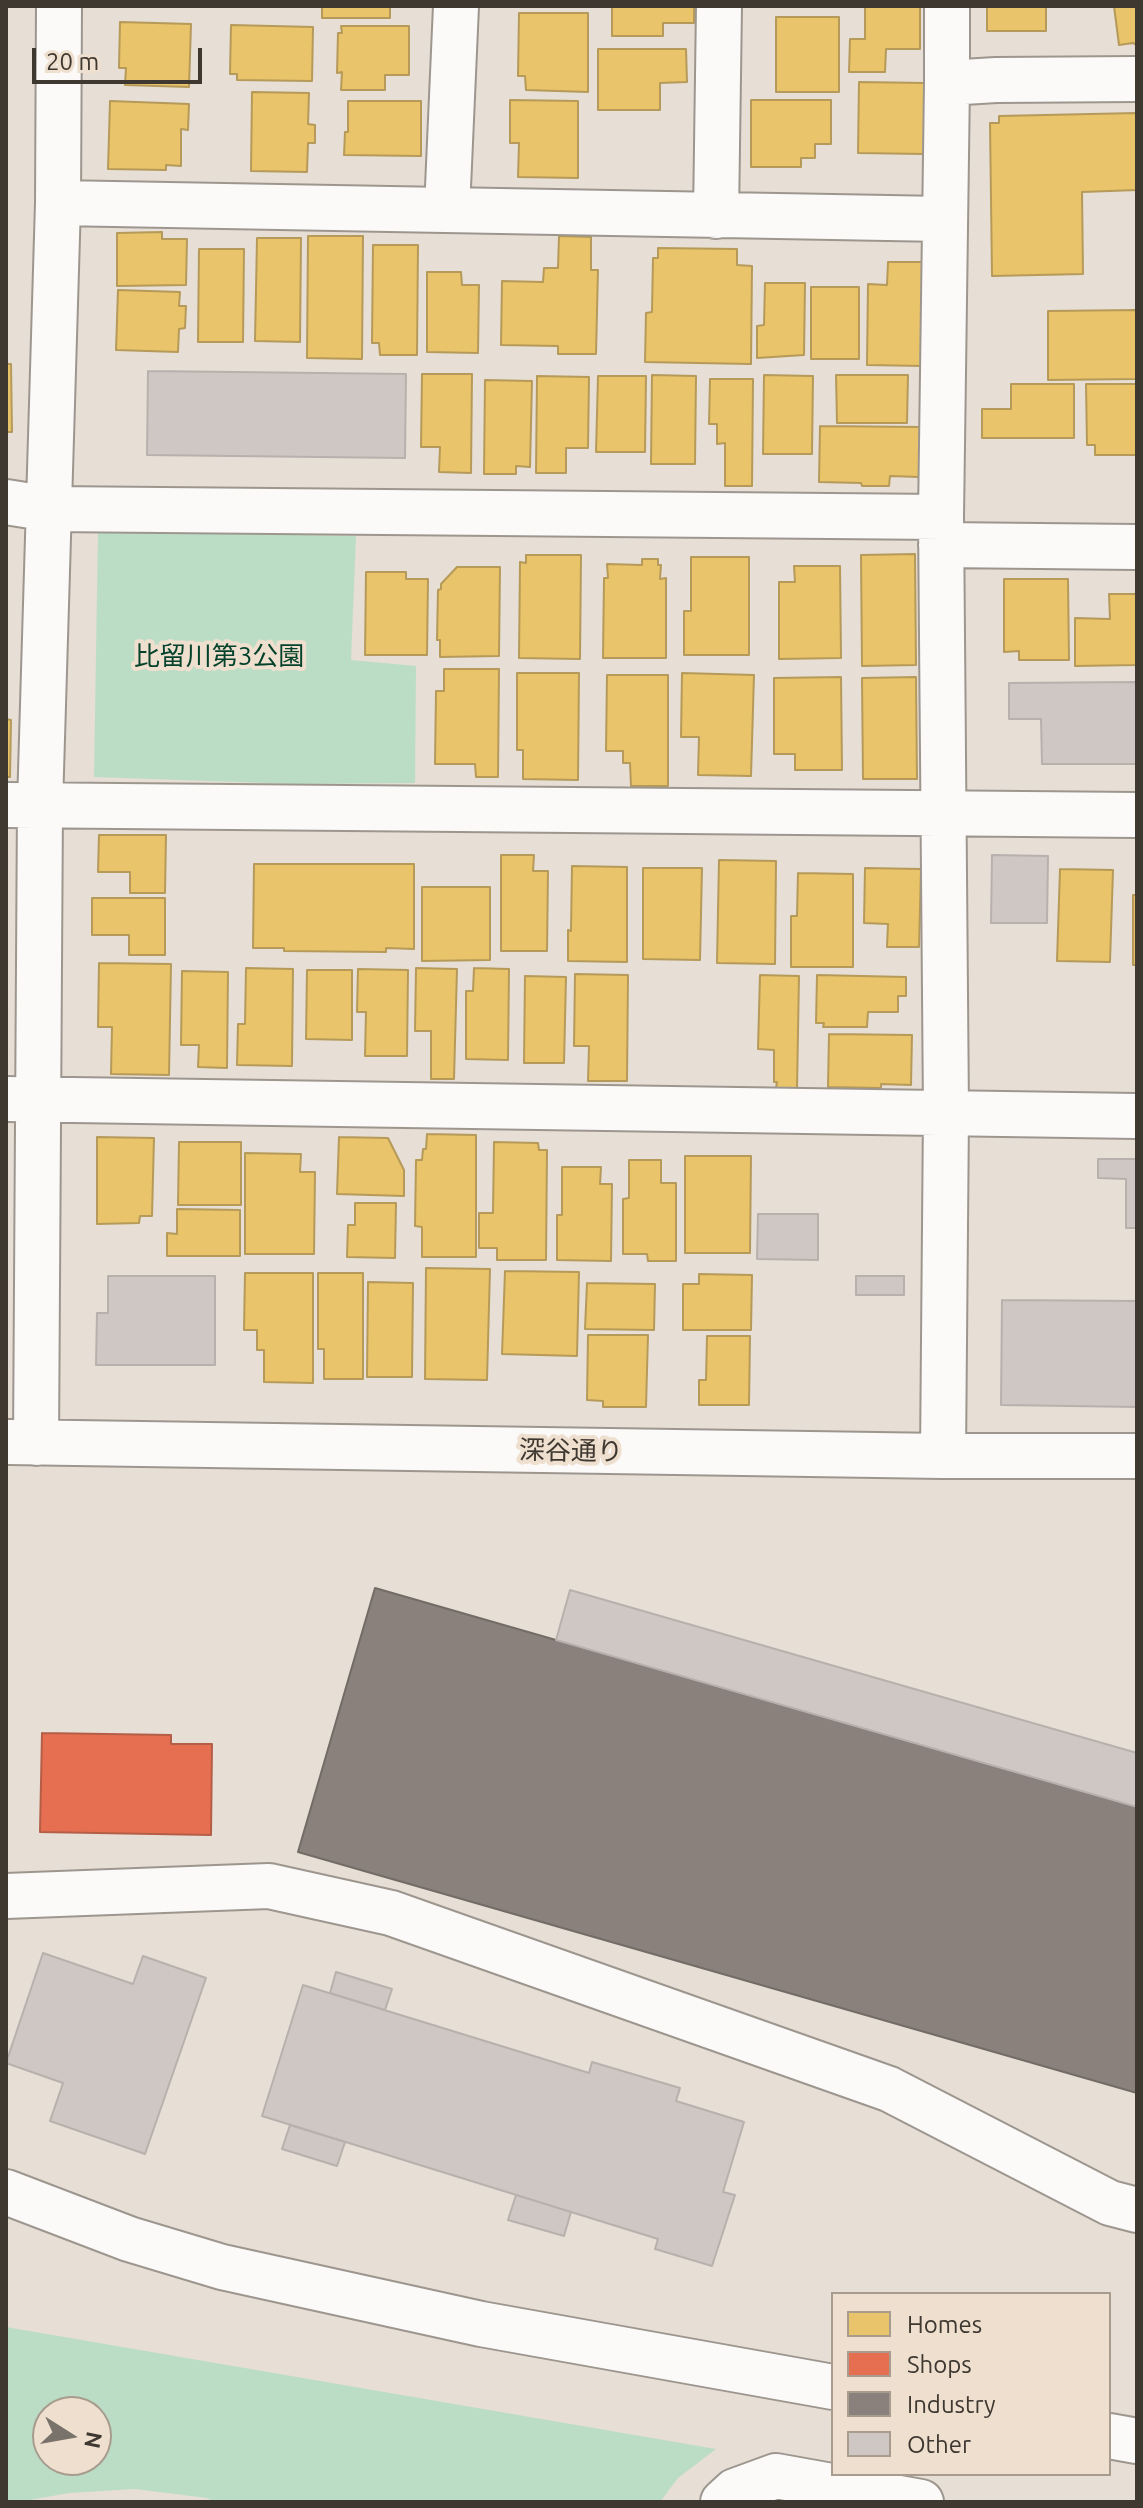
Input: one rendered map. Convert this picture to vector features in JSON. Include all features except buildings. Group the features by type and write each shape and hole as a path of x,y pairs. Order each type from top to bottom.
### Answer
{"street":[{"path":"21,1443 23,805 50,509 58,203 59,6"},
{"path":"447,210 456,6"},
{"path":"716,216 719,6"},
{"path":"943,1456 946,1112 941,531 947,6"},
{"path":"947,83 1137,79"},
{"path":"58,203 943,219"},
{"path":"6,502 50,509 941,531 1137,547"},
{"path":"23,805 1137,815"},
{"path":"23,1100 1137,1116"},
{"name":"深谷通り","path":"21,1443 1137,1456"},
{"path":"6,1896 269,1886 391,1913 889,2089 1110,2203 1137,2210"},
{"path":"6,2192 129,2239 222,2267 481,2324 831,2387"},
{"path":"1111,2436 1137,2441"},
{"path":"723,2502 735,2491 776,2476 921,2502"}],"green space":[{"name":"比留川第3公園","path":"98,531 356,536 351,660 416,666 415,783 294,784 94,777"},
{"path":"6,2327 716,2449 678,2478 660,2502 214,2502 207,2498 135,2489 69,2493 6,2502"}]}
